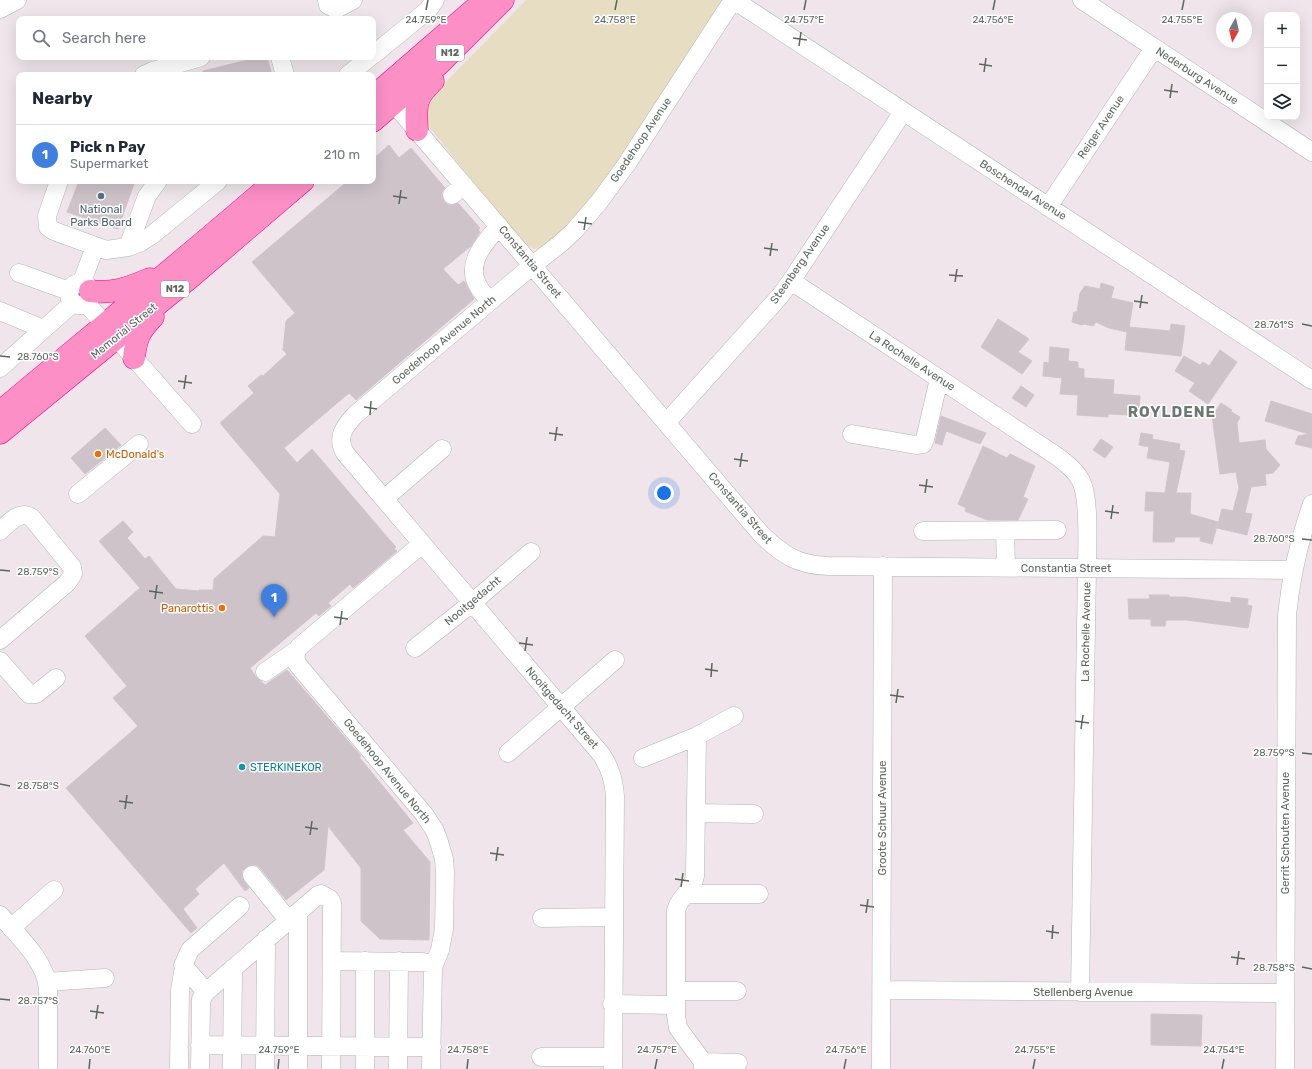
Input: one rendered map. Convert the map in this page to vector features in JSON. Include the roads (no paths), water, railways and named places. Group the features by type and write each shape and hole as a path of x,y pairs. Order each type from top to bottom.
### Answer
{"highway":[{"name":"N12","path":"376,114 383,97 492,4"},
{"path":"417,130 417,102 421,93 463,52 481,31 492,4"},
{"name":"Memorial Street","path":"182,272 272,184"},
{"name":"Memorial Street","path":"0,412 110,331 182,272 299,184"},
{"path":"80,294 120,290 182,272 180,291 142,329 137,339 134,358"},
{"name":"Memorial Street","path":"0,433 110,331"}],"street":[{"path":"0,9 17,0"},
{"path":"327,0 328,5 336,9 352,0"},
{"path":"376,53 428,10 435,0"},
{"name":"Boschendal Avenue","path":"733,0 1312,380"},
{"name":"Goedehoop Avenue","path":"533,265 561,243 599,202 626,165 733,0"},
{"name":"Nederburg Avenue","path":"1082,0 1312,152"},
{"name":"Reiger Avenue","path":"1048,207 1154,48"},
{"path":"151,72 191,60"},
{"path":"281,60 284,72"},
{"path":"352,72 366,60"},
{"name":"Constantia Street","path":"383,97 417,130 458,190 499,226 761,534 785,555 795,560 816,566 1293,570"},
{"name":"Steenberg Avenue","path":"666,423 770,308 791,281 903,112"},
{"path":"58,184 47,216 48,227 54,231 95,247 110,251 128,247 141,242 152,235 214,184"},
{"path":"128,247 147,196 156,184"},
{"path":"490,301 476,282 474,265 482,246 499,226"},
{"path":"0,368 80,294 95,247"},
{"name":"Goedehoop Avenue North","path":"355,416 533,265"},
{"path":"19,273 80,294 110,331 192,424"},
{"name":"La Rochelle Avenue","path":"791,281 1058,457 1070,466 1082,482 1086,500 1087,568 1080,992"},
{"path":"0,311 43,329"},
{"path":"852,434 916,445 922,444 925,439 939,379"},
{"name":"Nooitgedacht Street","path":"355,416 348,423 342,433 342,447 609,766 615,796 612,1063"},
{"path":"78,494 139,444"},
{"path":"384,499 442,449"},
{"name":"Gerrit Schouten Avenue","path":"1285,1069 1288,603 1293,570 1306,519 1312,504"},
{"path":"0,531 18,516 25,514 28,515 72,567 73,574 67,583 0,640"},
{"path":"1005,530 1006,567"},
{"path":"923,531 1058,530"},
{"path":"265,672 297,650 422,544"},
{"name":"Nooitgedacht","path":"415,648 472,603 531,552"},
{"name":"Groote Schuur Avenue","path":"881,1069 882,566"},
{"name":"Goedehoop Avenue North","path":"297,650 295,656 298,665 419,808 435,831 445,864 444,929 440,950 433,967 431,1069"},
{"path":"508,753 615,660"},
{"path":"0,661 29,694 36,694 56,678"},
{"path":"643,758 697,736 734,716"},
{"path":"697,736 695,876 686,894 679,901 676,910 677,1025 703,1066 738,1063"},
{"path":"696,813 754,814"},
{"path":"252,875 294,916 298,1069"},
{"path":"48,1069 47,982 41,965 5,922 54,890"},
{"path":"200,1069 201,999 206,992 233,968 318,895 323,894 330,898 332,905 331,1069"},
{"path":"686,894 759,894"},
{"path":"179,1069 180,990 183,965 190,950 240,906"},
{"path":"542,918 614,917"},
{"path":"265,1069 266,940"},
{"path":"332,961 424,962 429,963 433,967"},
{"path":"365,961 365,1069"},
{"path":"398,1069 399,961"},
{"path":"183,965 206,992"},
{"path":"232,1069 233,968"},
{"path":"47,982 105,978"},
{"name":"Stellenberg Avenue","path":"882,990 1285,993"},
{"path":"612,1004 737,991"},
{"path":"200,1045 432,1047"},
{"path":"541,1057 612,1063"}],"place":[{"name":"National Parks Board","path":"101,196"},
{"name":"McDonald's","path":"98,454"},
{"name":"Panarottis","path":"222,608"},
{"name":"Pick n Pay","path":"274,617"},
{"name":"STERKINEKOR","path":"242,767"}],"district":[{"name":"ROYLDENE","path":"1172,412"}]}
